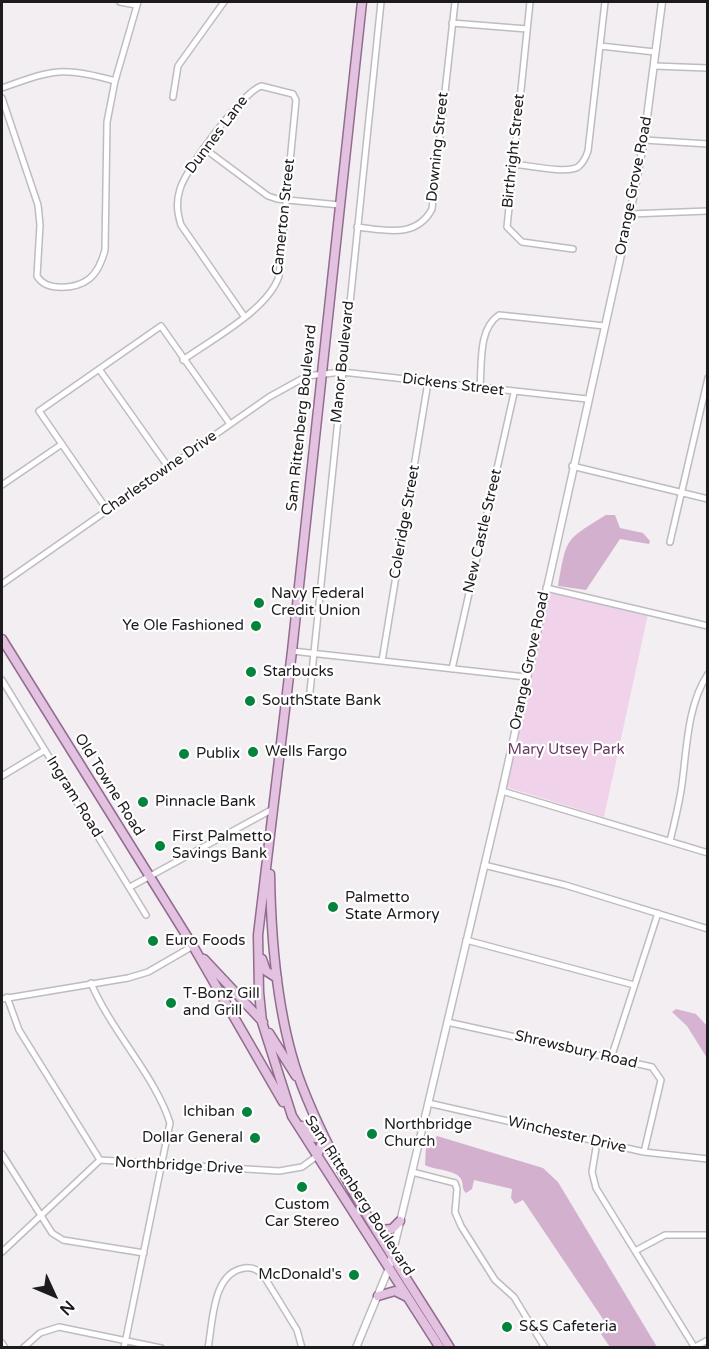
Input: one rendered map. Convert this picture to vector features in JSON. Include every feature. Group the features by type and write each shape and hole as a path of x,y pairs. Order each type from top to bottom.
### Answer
{"main road":[{"name":"Sam Rittenberg Boulevard","path":"362,2 320,373 292,651 258,935 262,1022 292,1116 440,1347"},
{"name":"Old Towne Road","path":"2,639 193,946 292,1116"},
{"name":"Sam Rittenberg Boulevard","path":"270,837 272,915 277,978 301,1084 345,1179 450,1347"},
{"path":"258,935 263,966 269,975 277,978"},
{"name":"Old Towne Road","path":"193,946 262,1022 301,1084"},
{"path":"292,1116 315,1138 324,1137 317,1156 330,1163 345,1179"},
{"path":"377,1230 392,1229 400,1221"},
{"path":"378,1296 395,1291 409,1300"}],"street":[{"path":"2,98 38,205 40,225 37,276 43,284 68,287 88,279 102,260 105,250 106,122 137,3 120,2"},
{"name":"Manor Boulevard","path":"286,698 309,701 312,653 381,2"},
{"name":"Downing Street","path":"357,227 407,230 417,227 432,209 455,2"},
{"name":"Birthright Street","path":"530,2 507,220 511,234 522,242 573,249"},
{"path":"512,164 566,170 577,167 588,151 605,2"},
{"name":"Orange Grove Road","path":"356,1347 389,1268 502,791 572,466 630,213 644,140 662,2"},
{"path":"173,98 178,66 222,3"},
{"path":"452,23 527,29"},
{"path":"600,46 655,52"},
{"path":"654,66 708,68"},
{"path":"2,88 41,75 72,70 115,81"},
{"name":"Dunnes Lane","path":"244,316 181,225 176,210 180,188 188,171 242,98 253,89 261,86 286,92 293,94 296,100"},
{"name":"Camerton Street","path":"183,360 266,300 275,289 279,276 296,100"},
{"path":"644,140 708,144"},
{"path":"205,149 268,196 340,205"},
{"path":"630,213 708,211"},
{"path":"480,387 485,333 489,322 499,315 605,326"},
{"path":"108,511 39,411 160,326 230,424"},
{"path":"99,369 169,468"},
{"name":"Dickens Street","path":"320,373 342,372 480,387 514,393 587,399"},
{"name":"Charlestowne Drive","path":"2,584 284,387 320,373"},
{"path":"670,542 708,378"},
{"name":"Coleridge Street","path":"382,661 429,382"},
{"name":"New Castle Street","path":"452,669 514,393"},
{"path":"2,485 62,444"},
{"path":"572,466 708,499"},
{"path":"546,588 708,626"},
{"path":"292,651 526,677"},
{"path":"670,841 681,793 690,729 699,689 708,674"},
{"name":"Ingram Road","path":"2,680 146,915"},
{"path":"2,776 45,750"},
{"path":"502,791 708,853"},
{"path":"130,887 273,808"},
{"path":"484,865 565,885 708,929"},
{"path":"611,1058 658,913"},
{"path":"466,940 634,985"},
{"path":"100,1160 19,1030 4,998 128,978 148,972 193,946"},
{"path":"91,983 102,1009 166,1110 170,1123 124,1347"},
{"name":"Shrewsbury Road","path":"447,1022 652,1067 661,1080 644,1152"},
{"name":"Winchester Drive","path":"428,1103 644,1152 708,1159"},
{"path":"597,1142 592,1163 596,1188 695,1347 708,1340"},
{"path":"2,1154 52,1233 63,1240 144,1253"},
{"name":"Northbridge Drive","path":"2,1252 100,1160 279,1171 302,1167 317,1156"},
{"path":"412,1172 454,1183 457,1189 454,1212 461,1226 495,1280 514,1298 545,1347"},
{"path":"635,1251 665,1235 708,1235"},
{"path":"208,1347 219,1288 232,1272 251,1268 265,1278 297,1330 302,1347"},
{"path":"23,1347 40,1333 59,1327 161,1347"},
{"path":"2,1343 5,1347"}],"green space":[{"name":"Mary Utsey Park","path":"553,593 648,614 604,817 506,787 547,597"}],"shaded area":[{"path":"606,515 615,515 620,528 643,533 650,541 649,544 620,539 586,590 558,586 563,558 570,542 582,530"},
{"path":"676,1009 696,1014 707,1026 707,1058 687,1026 672,1012"},
{"path":"437,1136 543,1168 558,1182 657,1347 610,1347 601,1334 609,1328 523,1200 515,1204 511,1198 512,1189 474,1180 472,1189 466,1193 459,1176 425,1165 426,1147"}],"waterway":[{"path":"2,274 2,291"}],"place":[{"name":"Navy Federal Credit Union","path":"259,603"},
{"name":"Ye Ole Fashioned","path":"256,626"},
{"name":"Starbucks","path":"251,672"},
{"name":"SouthState Bank","path":"250,701"},
{"name":"Wells Fargo","path":"253,752"},
{"name":"Publix","path":"184,754"},
{"name":"Pinnacle Bank","path":"143,802"},
{"name":"First Palmetto Savings Bank","path":"160,846"},
{"name":"Palmetto State Armory","path":"333,907"},
{"name":"Euro Foods","path":"153,941"},
{"name":"T-Bonz Gill and Grill","path":"171,1003"},
{"name":"Ichiban","path":"247,1112"},
{"name":"Northbridge Church","path":"372,1134"},
{"name":"Dollar General","path":"255,1138"},
{"name":"Custom Car Stereo","path":"302,1187"},
{"name":"McDonald's","path":"354,1275"},
{"name":"S&S Cafeteria","path":"507,1327"}]}
